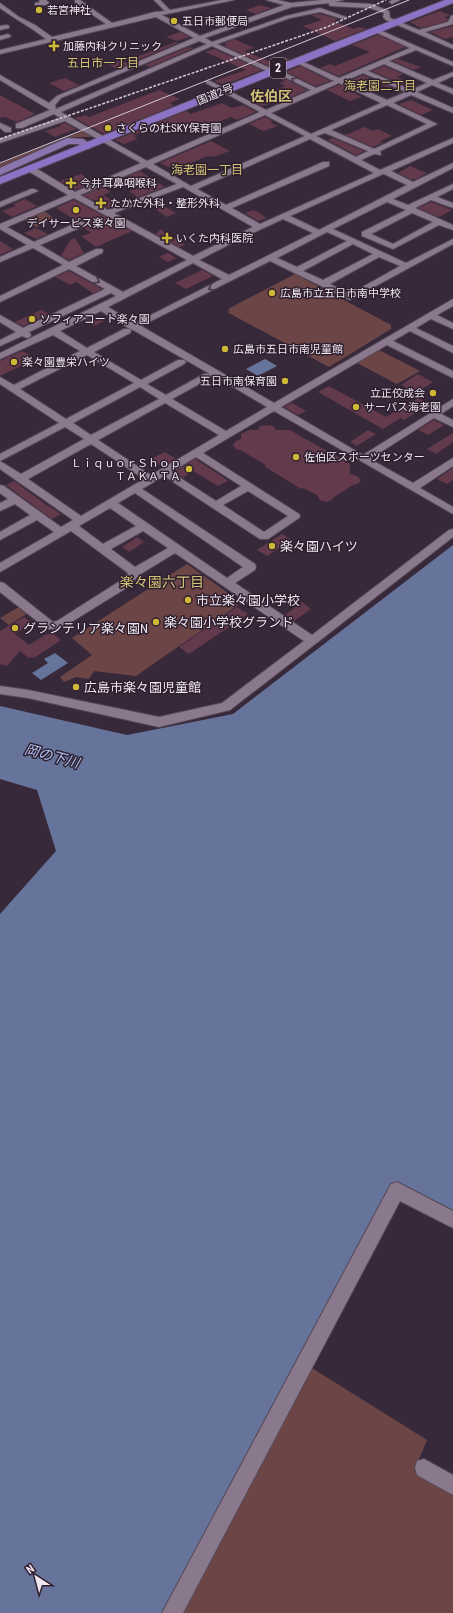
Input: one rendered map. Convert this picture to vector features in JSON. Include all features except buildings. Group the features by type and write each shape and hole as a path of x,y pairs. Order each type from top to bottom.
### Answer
{"highway":[{"name":"国道2号","path":"0,181 394,22 453,1"}],"main road":[{"path":"0,172 63,142 80,137 104,139"},
{"path":"63,142 72,140 80,141 88,146"}],"street":[{"path":"157,0 168,11"},
{"path":"0,52 203,2 231,0"},
{"path":"269,0 292,3 340,2 376,7 386,12 388,14 387,18 394,22 453,47"},
{"path":"77,1 110,25"},
{"path":"0,134 212,44 264,25 311,11 321,10 341,16 340,2"},
{"path":"54,110 51,103 59,97 199,38 251,20 292,3"},
{"path":"0,6 9,10 17,18 33,26 52,40"},
{"path":"69,13 84,6"},
{"path":"154,14 199,38 271,71 277,71 318,91"},
{"path":"418,32 452,23 453,17"},
{"path":"251,20 264,25"},
{"path":"375,30 453,64"},
{"path":"0,38 8,36"},
{"path":"1,227 415,48"},
{"path":"128,60 138,64"},
{"path":"297,61 387,103 445,118"},
{"path":"385,62 453,92"},
{"path":"130,68 144,74"},
{"path":"364,71 411,92 445,118"},
{"path":"192,188 453,74"},
{"path":"0,76 66,118 259,227"},
{"path":"208,82 310,137 356,160 412,185"},
{"path":"0,141 66,118"},
{"path":"356,160 408,141 402,138 445,118"},
{"path":"0,125 8,130"},
{"path":"325,130 376,152"},
{"path":"0,356 123,296 193,260 201,254 452,142"},
{"path":"226,208 326,164"},
{"path":"13,389 453,165"},
{"path":"31,169 74,195 229,279"},
{"path":"440,171 453,177"},
{"path":"108,213 184,184"},
{"path":"439,222 393,247 365,234 453,186"},
{"path":"0,205 34,191"},
{"path":"431,197 453,206"},
{"path":"387,199 453,228"},
{"path":"284,216 352,242 406,266"},
{"path":"0,260 81,224"},
{"path":"1,227 34,244 123,296"},
{"path":"271,258 350,297 453,241"},
{"path":"296,271 352,242"},
{"path":"0,299 99,251"},
{"path":"323,284 378,254"},
{"path":"0,343 84,301 112,289"},
{"path":"0,568 453,303"},
{"path":"101,307 130,329 274,408 453,511"},
{"path":"431,315 453,326"},
{"path":"0,318 34,340"},
{"path":"410,328 453,350"},
{"path":"53,331 226,435"},
{"path":"387,341 453,374"},
{"path":"0,458 181,362"},
{"path":"21,478 206,376"},
{"path":"0,380 151,479"},
{"path":"363,459 453,402"},
{"path":"434,414 453,424"},
{"path":"164,472 264,537 296,516 196,453"},
{"path":"413,488 453,461"},
{"path":"0,464 81,520"},
{"path":"216,505 248,486"},
{"path":"0,488 38,515 103,549 135,572"},
{"path":"135,489 251,567 227,583"},
{"path":"0,508 15,499"},
{"path":"110,503 312,641"},
{"path":"0,537 38,515"},
{"path":"103,549 143,526"},
{"path":"0,690 28,694 159,722 226,707 453,532"},
{"path":"0,586 51,626 60,625 124,584 135,572 175,548"},
{"path":"172,1613 397,1190 453,1220"},
{"path":"424,1468 453,1486"}],"shaded area":[{"path":"84,130 93,137 73,137 62,140 0,170 0,164"},
{"path":"43,210 55,219 36,227 23,219"},
{"path":"295,274 391,325 391,329 329,367 227,312 230,311 228,309"},
{"path":"379,350 420,371 397,384 357,363"},
{"name":"楽々園小学校グランド","path":"187,564 228,593 226,596 238,605 136,676 94,671 89,679 76,677 64,682 60,677 92,655 72,638"},
{"path":"19,607 28,613 9,625 0,618"},
{"path":"307,1365 427,1440 414,1471 453,1496 453,1613 177,1613"}],"water":[{"path":"265,359 277,366 258,376 246,369"},
{"name":"岡の下川","path":"453,545 453,1212 397,1182 169,1613 0,1613 0,914 56,851 37,790 0,779 0,706 127,735 233,714"},
{"path":"55,653 68,663 41,680 32,673 48,663 44,659"}],"tram line":[{"path":"0,163 409,0"}],"railway":[{"path":"0,139 327,27 386,0"}],"place":[{"name":"若宮神社","path":"39,10"},
{"name":"五日市郵便局","path":"174,21"},
{"name":"加藤内科クリニック","path":"54,46"},
{"name":"さくらの杜SKY保育園","path":"108,128"},
{"name":"今井耳鼻咽喉科","path":"71,183"},
{"name":"たかた外科・整形外科","path":"101,203"},
{"name":"デイサービス楽々園","path":"76,210"},
{"name":"いくた内科医院","path":"167,238"},
{"name":"広島市立五日市南中学校","path":"272,293"},
{"name":"ソフィアコート楽々園","path":"32,319"},
{"name":"広島市五日市南児童館","path":"225,349"},
{"name":"楽々園豊栄ハイツ","path":"14,362"},
{"name":"五日市南保育園","path":"285,381"},
{"name":"立正佼成会","path":"433,393"},
{"name":"サーパス海老園","path":"356,407"},
{"name":"佐伯区スポーツセンター","path":"296,457"},
{"name":"ＬｉｑｕｏｒＳｈｏｐ ＴＡＫＡＴＡ","path":"189,469"},
{"name":"楽々園ハイツ","path":"272,546"},
{"name":"市立楽々園小学校","path":"188,600"},
{"name":"楽々園小学校グランド","path":"156,622"},
{"name":"グランテリア楽々園N","path":"15,628"},
{"name":"広島市楽々園児童館","path":"76,687"}],"district":[{"name":"五日市一丁目","path":"103,63"},
{"name":"海老園二丁目","path":"380,86"},
{"name":"佐伯区","path":"271,96"},
{"name":"海老園一丁目","path":"207,170"},
{"name":"楽々園六丁目","path":"162,582"}]}
